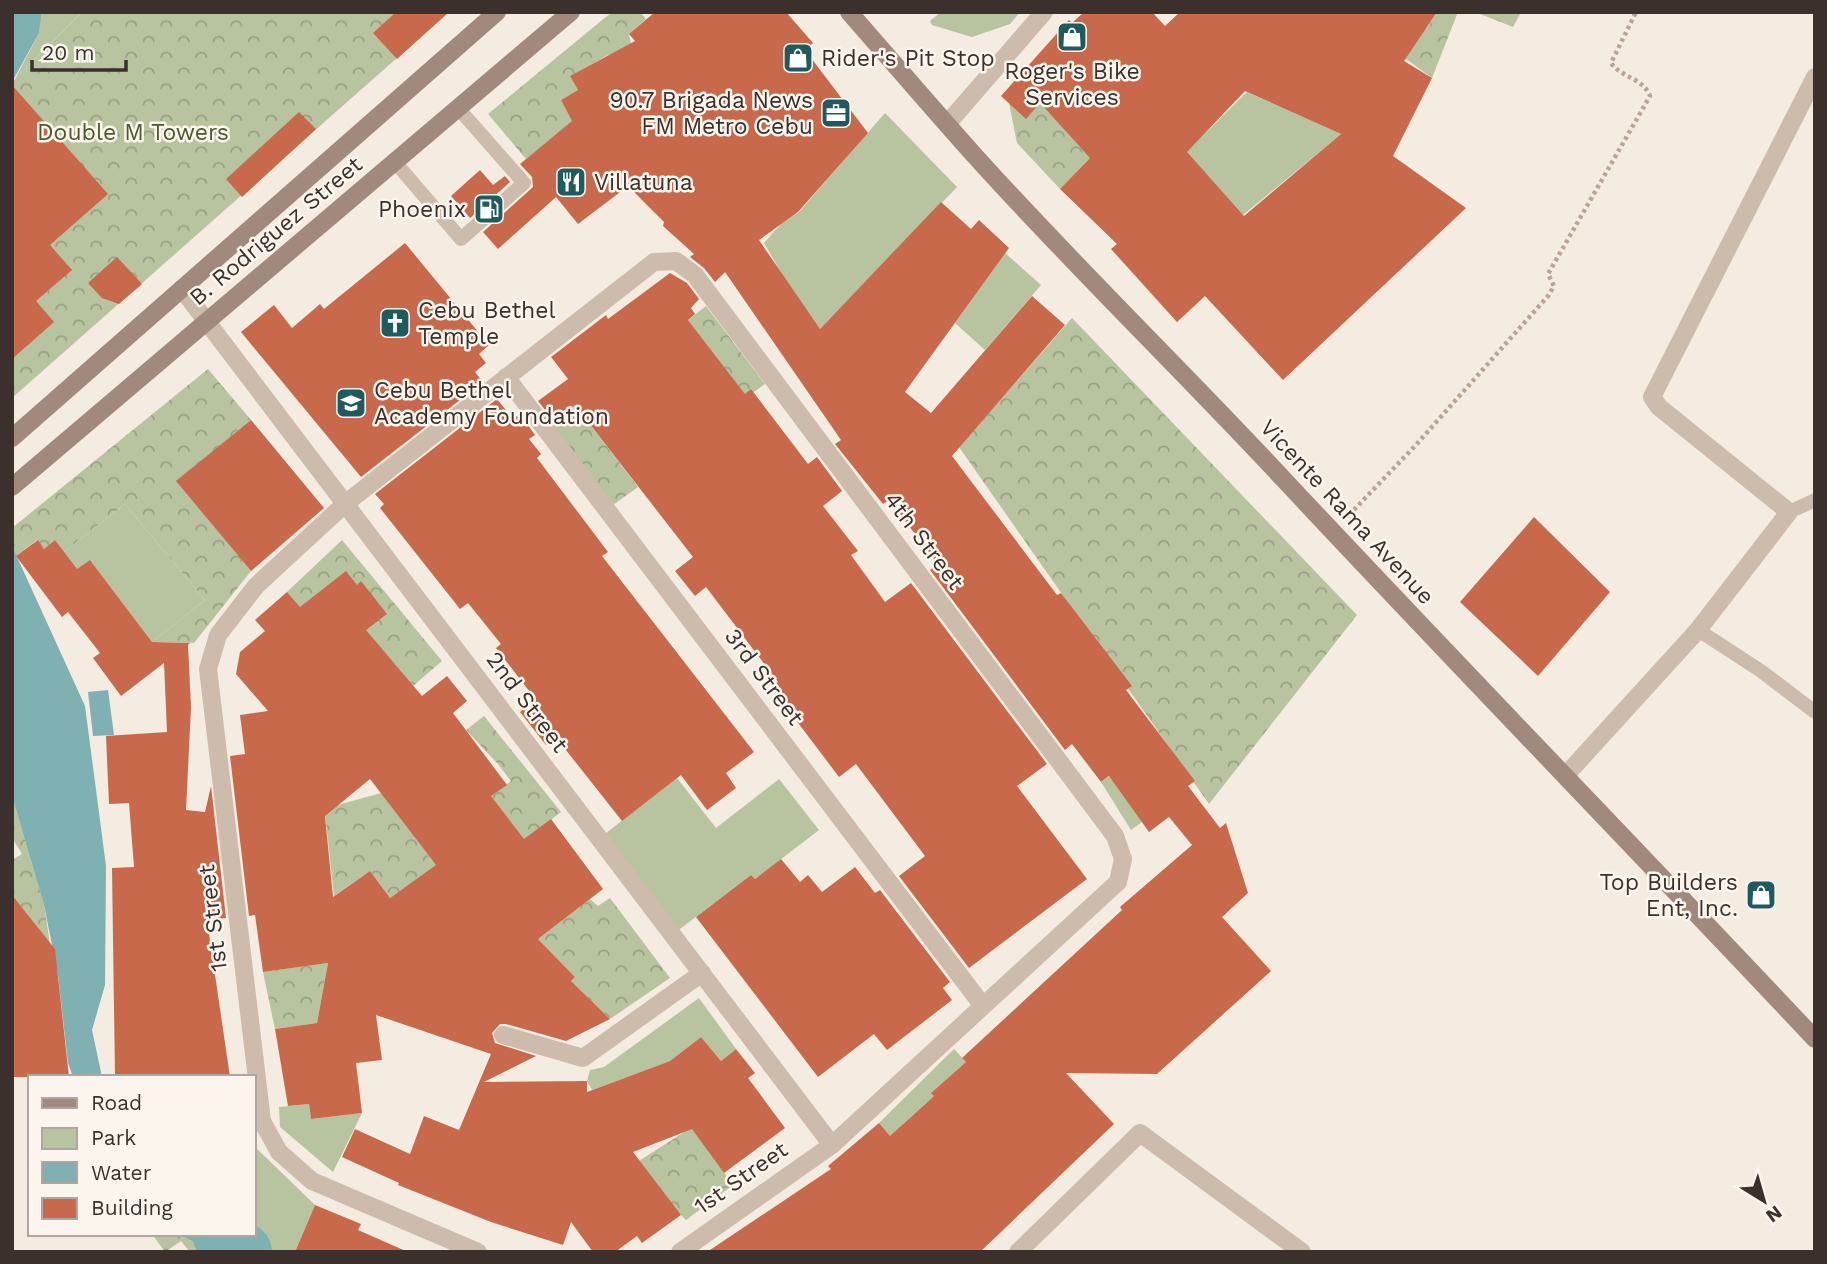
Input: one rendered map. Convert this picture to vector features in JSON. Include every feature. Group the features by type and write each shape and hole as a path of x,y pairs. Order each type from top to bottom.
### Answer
{"main road":[{"name":"B. Rodriguez Street","path":"13,438 497,12"},
{"name":"B. Rodriguez Street","path":"12,487 571,12"},
{"name":"Vicente Rama Avenue","path":"849,12 1081,270 1289,484 1332,533 1815,1039"}],"street":[{"path":"948,123 1044,12"},
{"path":"1565,776 1698,630 1789,512 1660,407 1652,397 1815,77"},
{"name":"4th Street","path":"346,503 653,262 676,261 695,275 1115,836 1123,859 1118,882 832,1145"},
{"name":"2nd Street","path":"182,289 832,1145"},
{"name":"3rd Street","path":"506,377 983,1006"},
{"name":"1st Street","path":"346,503 256,586 218,635 208,669 262,1121 279,1152 312,1181 478,1252"},
{"path":"503,1035 583,1058 702,973"},
{"path":"1018,1252 1140,1133 1302,1252"},
{"name":"1st Street","path":"685,1250 832,1145"}],"lane":[{"path":"395,162 461,239 524,183 458,108"},
{"path":"1789,512 1815,500"},
{"path":"1698,630 1761,671 1815,712"}],"path":[{"path":"1332,533 1415,446 1554,286 1548,274 1650,96 1642,83 1616,69 1611,63 1636,12"}],"green space":[{"path":"42,12 82,12 15,79 39,33"},
{"name":"Double M Towers","path":"82,12 449,12 12,398 12,82"},
{"path":"612,12 640,12 646,19 629,34 634,59 608,55 571,76 578,90 561,100 596,165 558,133 526,159 488,114"},
{"path":"941,12 1020,12 1010,24 972,37 932,25 930,21"},
{"path":"1437,12 1458,12 1432,78 1364,28 1408,18 1426,29"},
{"path":"1475,12 1521,12 1513,27"},
{"path":"1247,92 1341,134 1243,215 1186,152"},
{"path":"1009,103 1040,103 1081,148 1099,133 1118,129 1060,189 1017,143"},
{"path":"885,113 957,187 816,333 764,243 781,224 799,212"},
{"path":"1005,253 1041,285 985,350 955,323"},
{"path":"706,306 765,384 747,397 688,320"},
{"path":"1072,318 1357,615 1209,804 959,447"},
{"path":"208,369 251,420 177,481 251,571 194,643 152,642 205,600 125,504 64,552 55,540 44,549 37,540 16,556 12,546 12,528"},
{"path":"575,405 638,487 613,505 551,423"},
{"path":"125,504 205,600 152,642 90,560 72,573 59,556"},
{"path":"342,540 442,661 413,686 395,664 383,673 329,641 287,592"},
{"path":"484,716 561,812 445,903 418,901 404,888 390,898 370,871 334,896 325,812 338,805 381,793 433,861 501,810 491,796 511,781 466,730"},
{"path":"1113,774 1142,822 1131,830 1101,782"},
{"path":"677,778 716,828 779,779 819,830 755,879 751,875 676,932 601,837"},
{"path":"12,796 44,905 50,944 20,905 12,900 12,860 22,854 12,838"},
{"path":"610,898 670,978 610,1019 571,981 575,977 538,939 590,899 598,906"},
{"path":"328,963 317,1023 275,1029 263,972"},
{"path":"699,998 736,1049 721,1061 701,1037 670,1061 592,1090 587,1081 590,1070 604,1067"},
{"path":"954,1049 966,1062 932,1092 934,1096 903,1124 906,1156 879,1123"},
{"path":"309,1104 311,1119 362,1113 333,1172 280,1127 279,1107"},
{"path":"700,1122 697,1135 733,1185 686,1220 631,1166"},
{"path":"256,1148 315,1205 295,1252 249,1252 230,1236 256,1236"},
{"path":"153,1236 182,1236 214,1252 190,1252 181,1241 165,1252"}],"water":[{"path":"12,12 42,12 39,33 12,82"},
{"path":"12,546 85,706 106,866 105,985 92,1030 102,1075 72,1075 68,1063 58,975 44,905 12,796"},
{"path":"108,690 114,735 93,736 88,692"},
{"path":"182,1236 222,1236 240,1252 214,1252"}],"building":[{"path":"396,12 449,12 397,59 373,33"},
{"path":"655,12 786,12 813,43 805,50 868,133 798,212 759,240 820,329 941,202 971,229 979,220 1009,248 905,392 931,413 1032,296 1065,325 952,456 1057,595 1061,593 1132,686 1126,690 1195,781 1188,786 1220,828 1226,823 1248,893 1222,917 1271,971 1157,1074 1066,1073 1114,1124 980,1252 707,1252 831,1169 828,1166 879,1123 890,1136 934,1096 931,1093 966,1062 962,1058 1122,910 1120,907 1192,845 1169,817 1149,832 1109,776 1101,782 1072,744 1065,750 930,570 938,564 889,500 883,504 835,444 841,440 725,272 715,282 704,268 690,257 694,254 663,226 664,222 628,186 578,224 556,197 498,249 483,232 533,187 532,177 520,164 572,121 561,100 578,90 570,76 635,41 629,34"},
{"path":"1084,12 1152,12 1165,26 1180,12 1437,12 1404,61 1432,78 1393,156 1466,208 1283,380 1205,296 1177,322 1111,249 1117,244 1060,189 1090,158 1040,103 1026,119 1001,96 1069,20 1072,23","holes":["1245,91 1341,134 1244,216 1187,152"]},
{"path":"12,85 108,194 50,245 72,270 36,301 54,322 12,359"},
{"path":"299,112 316,129 242,197 226,179"},
{"path":"480,170 493,185 505,176 510,182 470,218 451,196"},
{"path":"405,243 489,345 479,354 486,363 475,372 483,382 361,477 241,332 274,305 292,328 320,304 324,309"},
{"path":"117,257 142,284 119,304 102,298 88,283"},
{"path":"670,273 687,283 699,299 691,308 695,314 688,320 745,394 751,389 808,464 817,457 842,491 823,506 858,551 851,555 885,602 911,583 1047,764 1017,786 1087,879 969,968 899,876 925,856 856,764 839,777 771,687 778,682 706,587 695,596 675,571 693,557 575,405 554,421 538,401 568,379 551,357 606,315 608,319"},
{"path":"497,399 513,419 520,414 535,435 529,439 541,454 537,458 608,552 602,556 754,752 726,773 736,788 707,810 681,775 622,821 562,745 555,749 550,742 546,745 520,712 536,700 496,648 501,644 468,603 460,609 380,508 384,504 375,494"},
{"path":"251,420 324,508 251,571 176,481"},
{"path":"1534,517 1610,592 1538,676 1460,602"},
{"path":"38,540 44,549 55,540 77,569 90,560 152,642 190,643 191,707 186,810 205,812 211,786 226,918 207,920 230,1075 115,1075 112,868 134,867 129,803 109,804 106,736 167,732 164,663 121,696 93,658 100,653 68,612 62,617 16,556"},
{"path":"346,571 357,585 361,581 387,614 366,630 422,696 447,676 467,701 453,713 507,785 491,796 524,839 551,819 603,889 538,939 575,977 571,981 610,1019 566,1041 500,1024 492,1033 495,1043 536,1056 484,1082 587,1081 587,1092 670,1061 701,1037 721,1061 736,1049 755,1073 748,1078 785,1128 724,1173 692,1129 633,1152 681,1215 642,1243 637,1236 615,1252 593,1252 571,1222 563,1245 491,1222 398,1185 399,1183 342,1157 355,1129 410,1154 424,1116 459,1130 491,1054 376,1015 382,1060 356,1063 362,1113 311,1119 309,1104 288,1106 275,1029 317,1023 328,963 263,972 255,915 249,916 230,756 245,754 240,715 268,711 236,674 240,652 265,631 255,620 287,592 300,607","holes":["370,779 436,865 390,898 370,871 333,897 325,816"]},
{"path":"781,859 800,882 808,875 822,892 855,867 875,893 880,890 950,982 943,988 952,1000 887,1050 874,1034 818,1077 696,917 751,875 755,879"},
{"path":"12,895 55,949 69,1075 12,1077"},
{"path":"315,1205 361,1224 358,1230 408,1252 295,1252"}],"waterway":[{"path":"223,1236 243,1252"}],"place":[{"name":"Roger's Bike Services","path":"1072,37"},
{"name":"Rider's Pit Stop","path":"798,58"},
{"name":"90.7 Brigada News FM Metro Cebu","path":"836,113"},
{"name":"Villatuna","path":"571,182"},
{"name":"Phoenix","path":"489,209"},
{"name":"Cebu Bethel Temple","path":"395,323"},
{"name":"Cebu Bethel Academy Foundation","path":"351,403"},
{"name":"Top Builders Ent, Inc.","path":"1761,895"}]}
